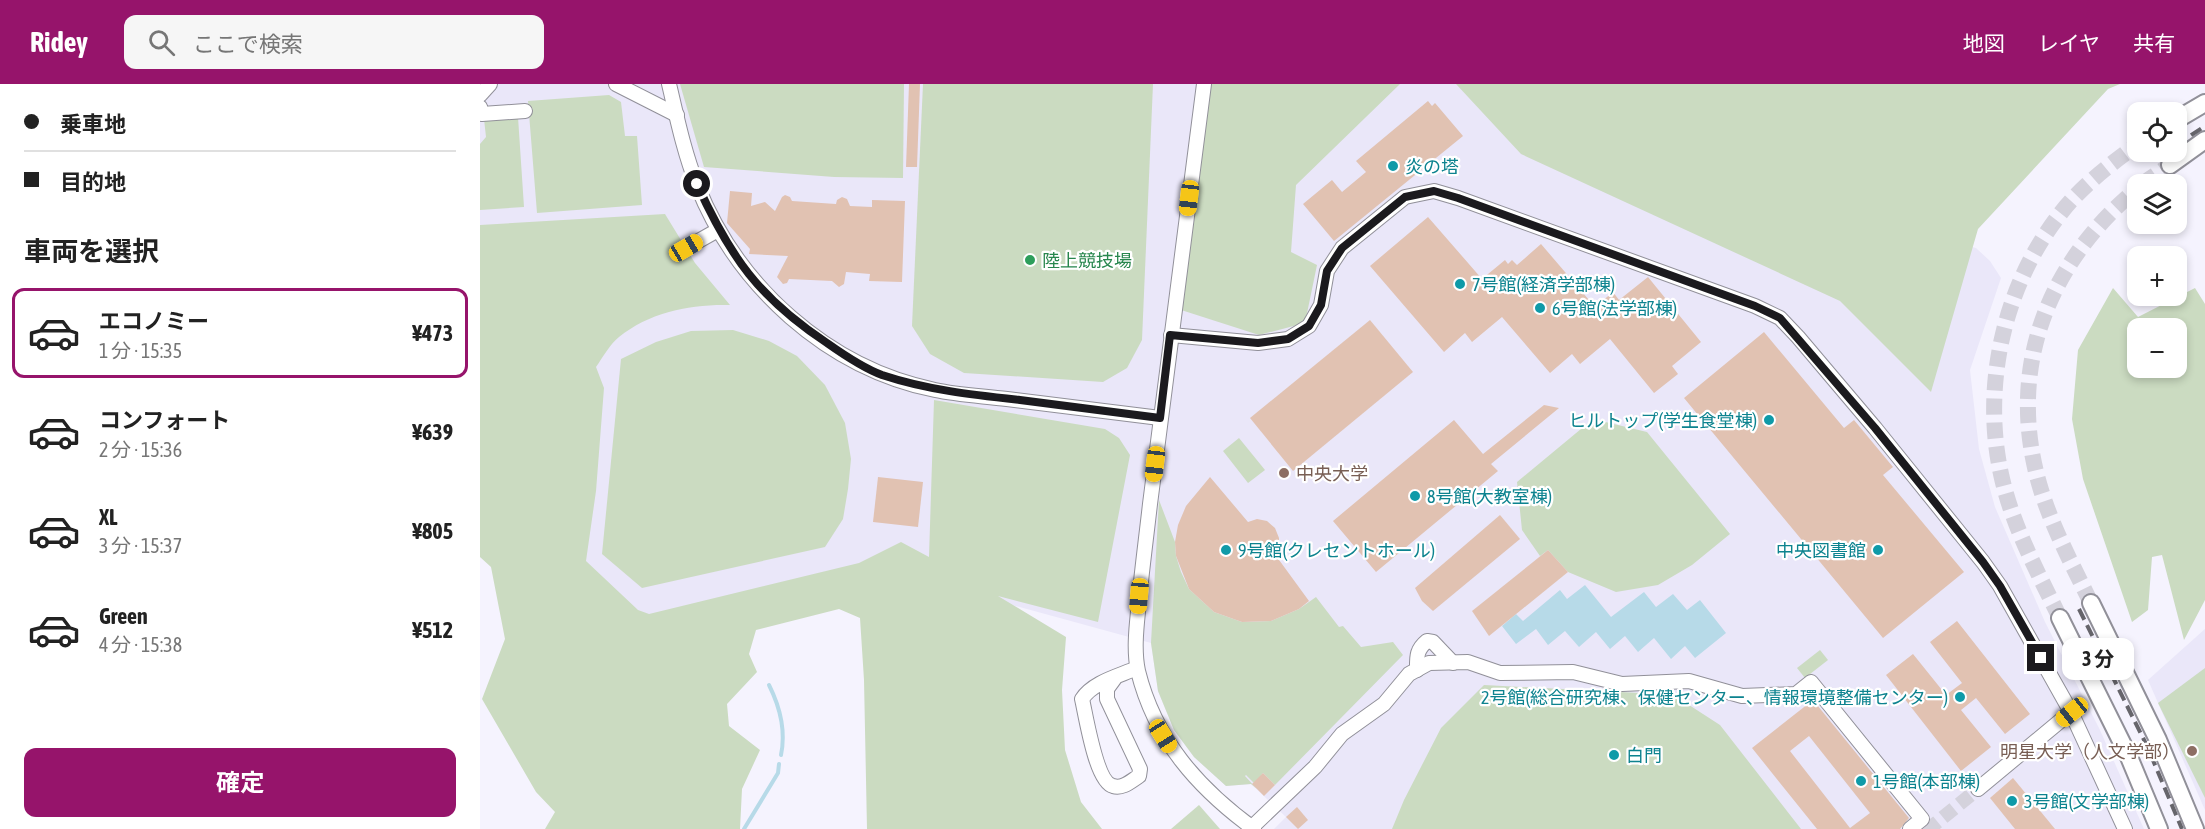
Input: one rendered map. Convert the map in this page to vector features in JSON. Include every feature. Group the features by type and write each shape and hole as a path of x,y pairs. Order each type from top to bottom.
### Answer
{"main road":[{"path":"2187,114 2205,103"},
{"path":"2170,165 2205,140"},
{"path":"2091,603 2158,740 2195,829"},
{"path":"2060,618 2129,757 2159,829"}],"street":[{"path":"480,95 490,84"},
{"path":"616,84 677,115"},
{"path":"669,84 697,184 718,230 740,264 766,295 801,326 839,352 880,374 935,390 1160,418"},
{"path":"1204,84 1170,335 1136,636 1137,669 1153,714 1184,766 1252,829 1315,767 1342,734 1384,704 1409,674 1429,663 1468,662 1500,673 1573,672 1622,684 1689,681 1742,696 1796,694 1810,682 1924,822 1910,829"},
{"path":"480,107 482,114 525,111"},
{"path":"1170,335 1258,343 1288,339 1309,326 1321,305 1327,271 1342,248 1405,197 1434,191 1755,306 1780,318 1983,562 2000,586 2072,712 2125,829"},
{"path":"686,248 718,230"},
{"path":"1417,670 1419,647 1427,641 1433,642 1453,663"},
{"path":"1115,678 1107,689 1107,699 1140,769 1139,776 1122,786 1115,787 1108,784 1100,772 1082,699 1088,690 1115,678 1137,669"},
{"path":"1978,789 2072,712"}],"shaded area":[{"name":"中央大学","path":"480,84 1539,84 1848,214 1976,248 1990,261 2001,278 1970,370 1979,449 1995,507 2045,622 2100,730 2144,829 1274,829 1286,817 1251,784 1226,786 1194,757 1174,730 1158,691 1151,643 873,567 641,620 579,565 480,293"},
{"name":"明星大学（人文学部）","path":"2205,629 2205,810 2148,680"}],"green space":[{"path":"680,84 904,84 903,178 834,177 704,167"},
{"name":"陸上競技場","path":"923,84 1153,84 1142,340 1127,368 1103,382 964,373 930,354 912,326"},
{"path":"1203,84 1400,84 1296,185 1291,252 1317,265 1305,323 1259,335 1178,309"},
{"path":"1456,84 2120,84 2108,89 1978,229 1931,392 1840,301 1521,154"},
{"path":"609,95 621,102 625,136 637,136 642,205 537,213 528,101"},
{"path":"518,117 524,207 480,210 480,144 486,137 484,119"},
{"path":"665,214 695,263 730,305 685,308 644,321 616,340 596,367 604,388 596,491 586,561 638,610 649,614 859,563 901,542 929,557 934,400 1105,429 1119,438 1130,455 1098,622 998,596 1066,637 1062,690 1065,750 1081,802 1102,829 867,829 864,680 860,618 839,609 756,630 749,654 757,672 727,704 729,726 760,750 742,789 740,829 545,829 555,812 536,792 482,699 505,639 491,567 480,557 480,225"},
{"path":"2113,288 2138,317 2160,306 2187,306 2187,292 2195,288 2205,304 2205,600 2184,640 2162,555 2152,557 2148,610 2132,622 2083,479 2072,419 2078,350"},
{"path":"733,330 769,341 797,356 825,385 845,423 851,459 843,519 825,547 642,588 602,554 621,359 656,342 691,331"},
{"path":"1593,419 1647,432 1730,534 1692,565 1658,585 1616,592 1568,572 1548,550 1540,556 1522,530 1517,482"},
{"path":"1239,438 1265,470 1248,483 1223,451"},
{"path":"1159,500 1175,542 1181,572 1189,589 1214,612 1242,622 1271,621 1299,609 1316,597 1339,627 1343,626 1361,647 1393,642 1403,655 1275,785 1263,773 1258,787 1245,776 1257,789 1251,784 1226,786 1194,757 1174,730 1158,691 1151,643"},
{"path":"1820,650 1828,660 1805,678 1797,668"},
{"path":"2205,668 2205,798 2158,703"},
{"path":"1484,685 1679,695 1686,703 1720,725 1801,829 1392,829 1404,800 1441,728"},
{"path":"1199,805 1220,829 1171,829"}],"water":[{"path":"1585,585 1611,617 1644,592 1656,607 1673,594 1687,610 1700,600 1726,633 1695,658 1685,646 1671,659 1654,638 1638,652 1625,636 1610,649 1596,632 1579,647 1565,631 1548,645 1536,629 1516,644 1502,626 1516,614 1523,621 1560,590 1567,599"}],"building":[{"path":"909,84 920,84 917,167 906,167"},
{"name":"炎の塔","path":"1428,101 1432,106 1435,103 1463,136 1334,241 1303,204 1332,180 1342,192 1366,172 1356,161"},
{"path":"730,191 752,193 751,206 765,202 775,211 785,195 792,201 836,204 837,200 842,197 847,199 850,206 872,207 872,200 905,201 902,282 869,281 870,274 846,272 844,284 839,287 832,281 789,279 783,284 777,277 788,256 749,254 750,249 727,223"},
{"path":"1428,217 1482,279 1505,260 1508,264 1512,260 1517,265 1541,244 1595,307 1613,292 1619,300 1648,277 1701,342 1672,366 1678,374 1654,393 1610,339 1580,364 1572,354 1550,373 1502,317 1472,342 1465,333 1444,352 1370,266"},
{"path":"1370,320 1413,372 1293,471 1250,418"},
{"path":"1764,332 1844,428 1854,420 1893,467 1883,475 1964,572 1883,638 1684,398"},
{"name":"8号館(大教室棟)","path":"1544,405 1559,408 1491,464 1498,471 1376,572 1333,521 1454,420 1483,454"},
{"path":"878,477 923,482 918,527 873,522"},
{"name":"9号館(クレセントホール)","path":"1210,477 1248,522 1257,519 1267,521 1275,528 1279,546 1274,553 1309,601 1299,609 1271,621 1242,622 1214,612 1189,589 1176,556 1175,542 1178,525 1186,506"},
{"path":"1500,515 1520,539 1433,611 1422,601 1415,588"},
{"path":"1548,550 1568,572 1489,636 1472,611"},
{"name":"2号館(総合研究棟、保健センター、情報環境整備センター)","path":"1957,621 2030,714 2005,734 1976,698 1961,710 1991,747 1961,771 1886,675 1913,654 1946,695 1962,683 1930,642"},
{"name":"1号館(本部棟)","path":"1813,700 1909,818 1900,829 1817,829 1752,748","holes":["1809,736 1870,813 1850,828 1790,751"]},
{"path":"1263,773 1275,785 1264,796 1252,784"},
{"name":"3号館(文学部棟)","path":"2013,778 2055,829 2015,829 1990,798"},
{"path":"1297,807 1308,820 1298,829 1286,817"}],"waterway":[{"path":"769,685 781,719 783,737 781,755"},
{"path":"744,829 778,773 779,764"}],"tunnel":[{"path":"2060,618 2018,530 2001,474 1994,407 1996,373 2011,307 2038,246 2057,218 2084,187 2127,152"},
{"path":"2157,174 2170,165"},
{"path":"2091,603 2057,533 2041,490 2031,447 2028,404 2031,363 2041,324 2057,287 2079,251 2106,218 2127,198"},
{"path":"1927,825 1930,828 1978,789"}],"railway":[{"path":"2187,138 2205,126"},
{"path":"2079,609 2147,746 2182,829"}],"place":[{"name":"炎の塔","path":"1393,166"},
{"name":"陸上競技場","path":"1030,260"},
{"name":"7号館(経済学部棟)","path":"1460,284"},
{"name":"6号館(法学部棟)","path":"1540,308"},
{"name":"ヒルトップ(学生食堂棟)","path":"1769,420"},
{"name":"中央大学","path":"1284,473"},
{"name":"8号館(大教室棟)","path":"1415,496"},
{"name":"9号館(クレセントホール)","path":"1226,550"},
{"name":"中央図書館","path":"1878,550"},
{"name":"2号館(総合研究棟、保健センター、情報環境整備センター)","path":"1960,697"},
{"name":"明星大学（人文学部）","path":"2192,751"},
{"name":"白門","path":"1614,755"},
{"name":"1号館(本部棟)","path":"1861,781"},
{"name":"3号館(文学部棟)","path":"2012,801"}],"route":[{"path":"697,184 716,226 729,247 766,295 801,326 839,352 880,374 935,390 1160,418 1170,335 1258,343 1288,339 1309,326 1321,305 1327,271 1342,248 1405,197 1434,191 1458,198 1755,306 1780,318 1875,428 1983,562 2000,586 2041,658"}]}
